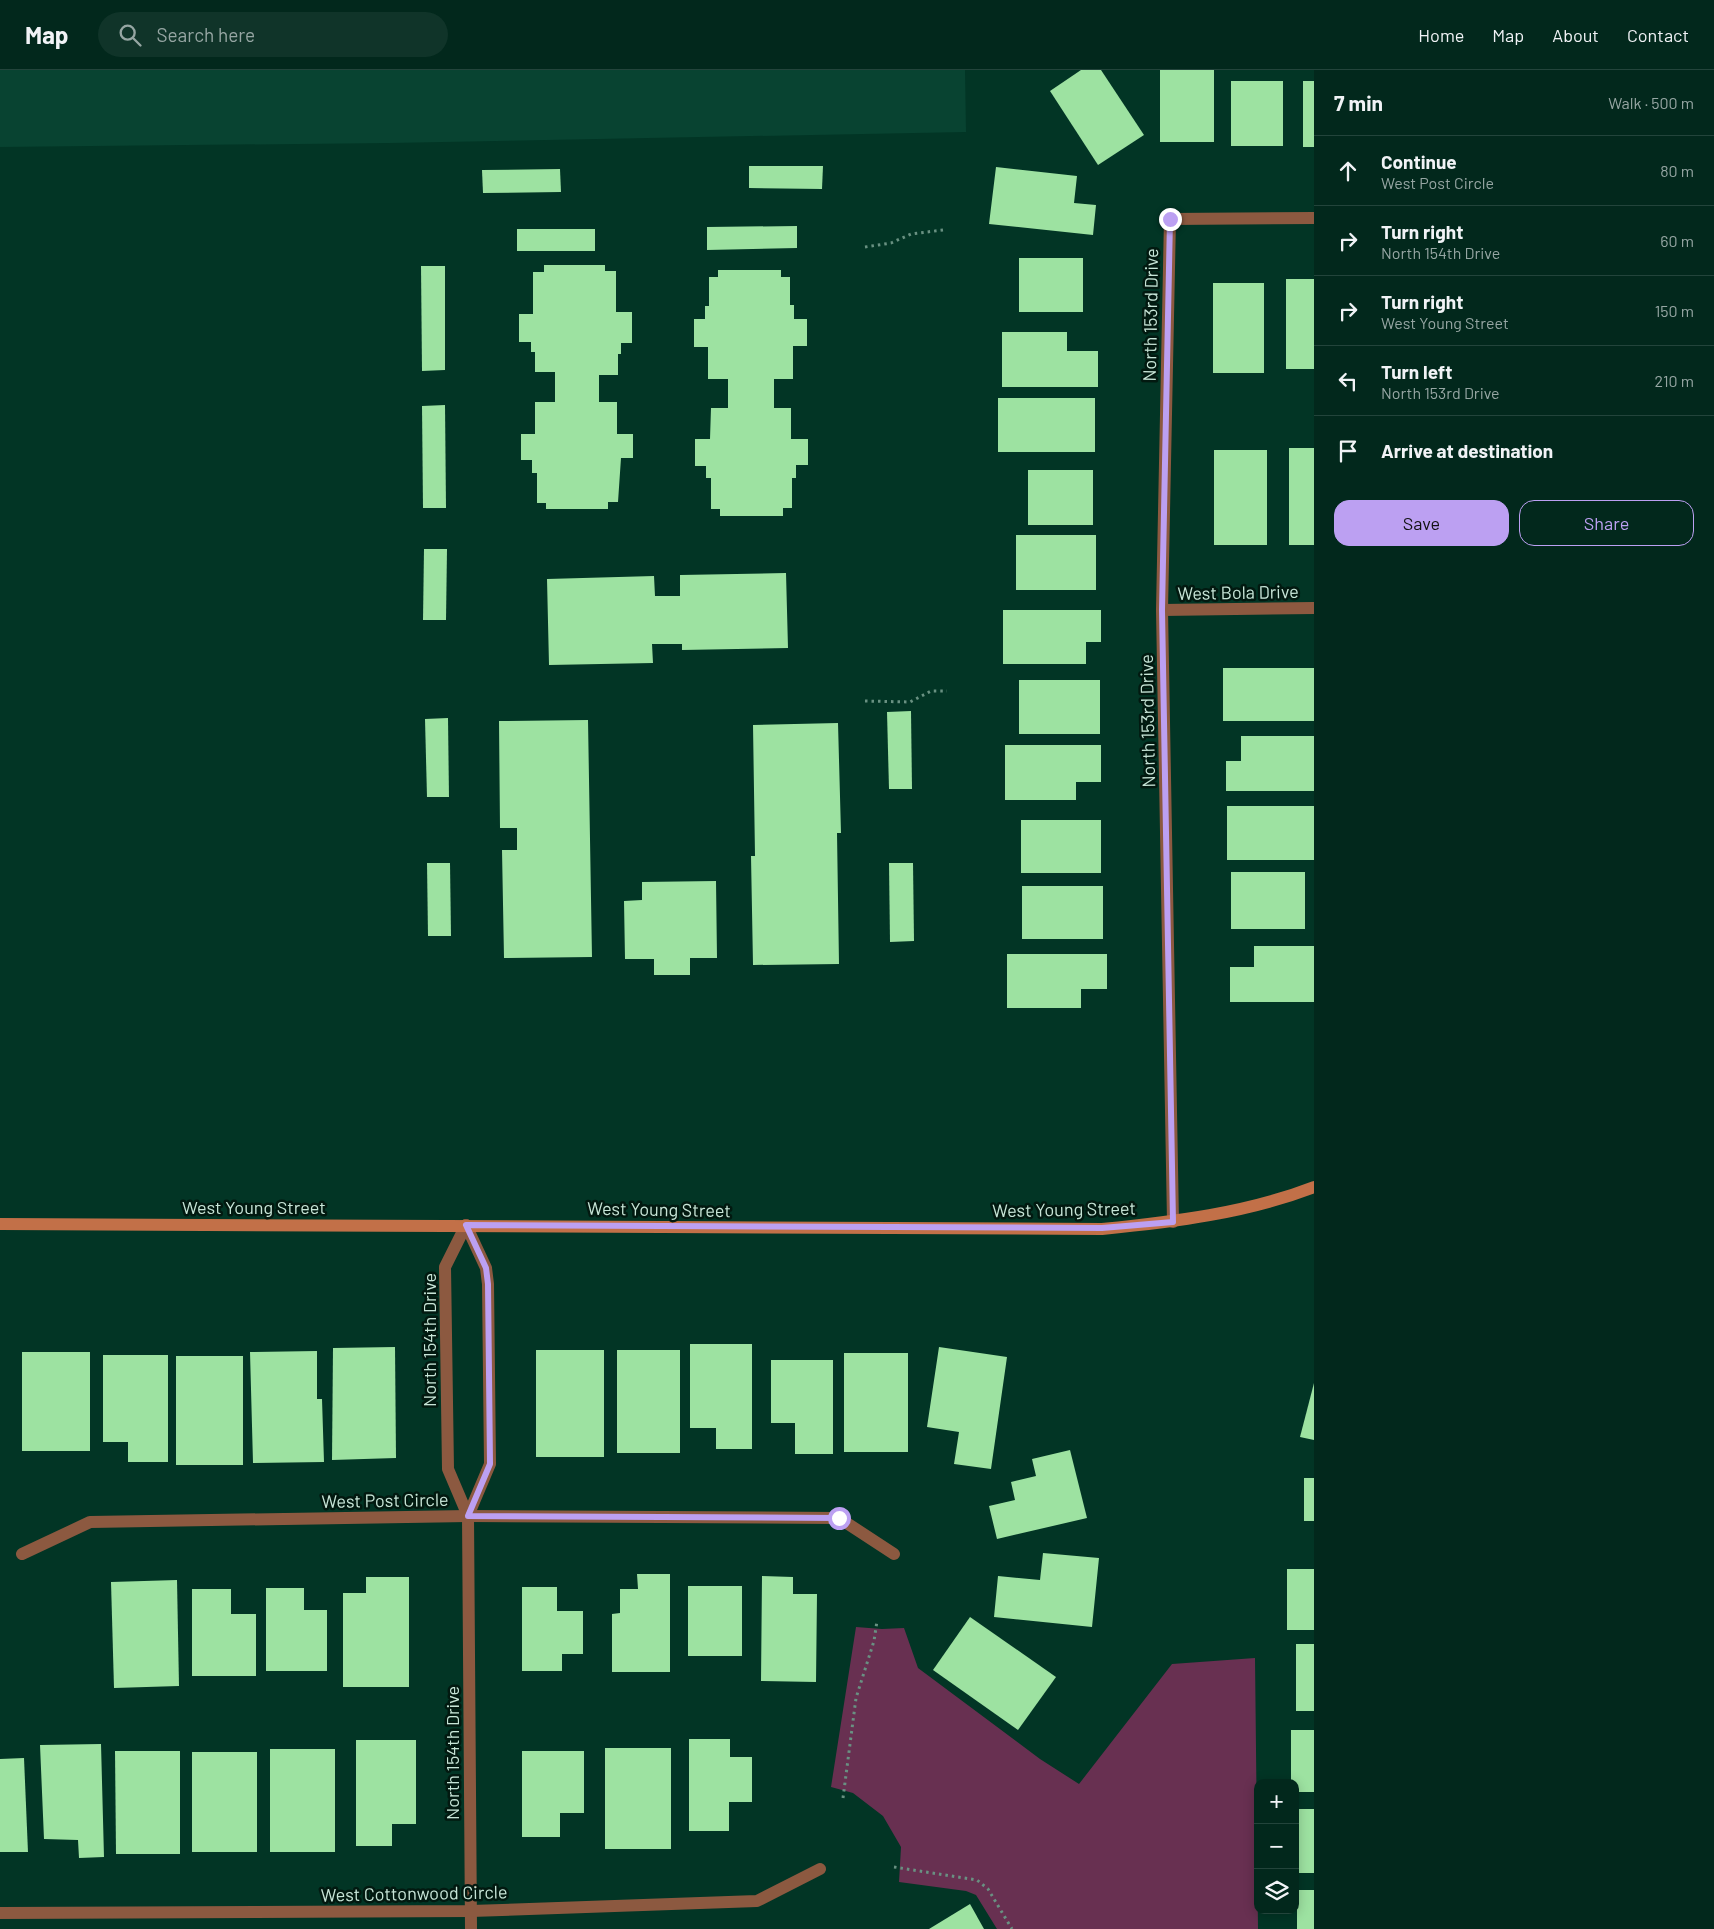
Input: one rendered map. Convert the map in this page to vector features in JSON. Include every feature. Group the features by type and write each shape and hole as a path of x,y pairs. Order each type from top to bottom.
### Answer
{"street":[{"name":"North 153rd Drive","path":"1173,1222 1162,610 1170,219 1314,218"},
{"name":"West Bola Drive","path":"1162,610 1314,608"},
{"name":"West Young Street","path":"0,1224 1102,1228 1173,1222 1249,1206 1314,1188"},
{"name":"North 154th Drive","path":"466,1225 445,1268 448,1469 468,1516 471,1929"},
{"name":"North 154th Drive","path":"466,1225 486,1268 488,1284 490,1464 468,1516"},
{"name":"West Post Circle","path":"22,1554 90,1522 468,1516 839,1518 894,1554"},
{"name":"West Cottonwood Circle","path":"0,1913 471,1911 757,1901 820,1869"}],"path":[{"path":"865,248 891,243 911,234 943,230"},
{"path":"865,701 910,702 931,691 947,691"},
{"path":"843,1798 856,1698 874,1641 877,1622"},
{"path":"894,1867 977,1880 988,1889 1012,1929"}],"shaded area":[{"path":"0,70 965,70 966,132 390,143 0,147"},
{"path":"856,1627 904,1628 918,1668 1040,1759 1079,1784 1172,1664 1255,1658 1256,1779 1254,1779 1254,1914 1258,1914 1258,1929 997,1929 976,1895 966,1891 899,1882 901,1847 883,1816 853,1793 831,1787"}],"building":[{"path":"1081,70 1101,70 1144,135 1098,165 1050,91"},
{"path":"1160,70 1214,70 1214,142 1160,142"},
{"path":"1231,81 1283,81 1283,146 1231,146"},
{"path":"1303,81 1314,81 1314,147 1303,147"},
{"path":"749,166 823,166 822,189 749,188"},
{"path":"996,167 1077,176 1074,203 1096,205 1093,235 989,224"},
{"path":"560,169 561,192 483,193 482,170"},
{"path":"797,226 797,248 707,250 707,227"},
{"path":"517,229 595,229 595,251 517,251"},
{"path":"1019,258 1083,258 1083,312 1019,312"},
{"path":"544,265 605,265 605,271 616,271 616,312 632,312 632,343 621,343 621,354 618,354 618,375 599,375 599,402 617,402 617,434 633,434 633,458 621,458 618,502 608,502 608,509 546,509 546,503 537,503 537,473 532,473 532,460 521,460 521,434 535,434 535,402 555,402 555,372 535,372 535,352 531,352 531,342 519,342 519,314 533,314 533,272 544,272"},
{"path":"421,266 445,266 445,370 422,371"},
{"path":"718,270 781,270 781,277 790,277 790,305 794,305 794,319 807,319 807,346 793,346 793,379 774,379 774,408 791,408 791,439 808,439 808,465 796,465 796,478 792,478 792,508 783,508 783,516 720,516 720,509 711,509 711,478 706,478 706,466 695,466 695,439 710,439 711,408 728,408 728,379 708,379 708,347 694,347 694,319 705,319 705,306 709,306 709,277 718,277"},
{"path":"1286,279 1314,279 1314,369 1286,369"},
{"path":"1213,283 1264,283 1264,373 1213,373"},
{"path":"1002,332 1067,332 1067,351 1098,351 1098,387 1002,387"},
{"path":"998,398 1095,398 1095,452 998,452"},
{"path":"445,405 446,508 423,508 422,406"},
{"path":"1289,448 1314,448 1314,545 1289,545"},
{"path":"1214,450 1267,450 1267,545 1214,545"},
{"path":"1028,470 1093,470 1093,525 1028,525"},
{"path":"1016,535 1096,535 1096,590 1016,590"},
{"path":"424,549 447,549 446,620 423,620"},
{"path":"786,573 788,648 682,650 682,644 652,644 653,663 549,665 547,579 654,576 655,596 680,596 680,575"},
{"path":"1003,610 1101,610 1101,642 1086,642 1086,664 1003,664"},
{"path":"1223,668 1314,668 1314,721 1223,721"},
{"path":"1019,680 1100,680 1100,734 1019,734"},
{"path":"911,711 912,789 889,789 887,712"},
{"path":"448,718 449,797 427,797 425,719"},
{"path":"588,720 592,957 504,958 502,850 517,850 517,828 500,828 499,721"},
{"path":"838,723 841,833 837,833 839,964 753,965 751,856 755,856 753,725"},
{"path":"1241,736 1314,736 1314,791 1226,791 1226,761 1241,761"},
{"path":"1005,745 1101,745 1101,782 1076,782 1076,800 1005,800"},
{"path":"1227,806 1314,806 1314,860 1227,860"},
{"path":"1021,820 1101,820 1101,873 1021,873"},
{"path":"427,863 450,863 451,936 428,936"},
{"path":"889,863 913,863 914,941 890,942"},
{"path":"1231,872 1305,872 1305,929 1231,929"},
{"path":"716,881 717,958 690,958 690,975 654,975 654,959 625,959 624,901 642,900 642,882"},
{"path":"1022,886 1103,886 1103,939 1022,939"},
{"path":"1254,946 1314,946 1314,1002 1230,1002 1230,967 1254,967"},
{"path":"1007,954 1107,954 1107,989 1081,989 1081,1008 1007,1008"},
{"path":"690,1344 752,1344 752,1449 716,1449 716,1428 690,1428"},
{"path":"395,1347 396,1458 332,1460 333,1348"},
{"path":"939,1347 1007,1357 991,1469 954,1464 959,1432 927,1427"},
{"path":"536,1350 604,1350 604,1457 536,1457"},
{"path":"617,1350 680,1350 680,1453 617,1453"},
{"path":"317,1351 317,1399 322,1399 324,1462 253,1463 250,1352"},
{"path":"22,1352 90,1352 90,1451 22,1451"},
{"path":"844,1353 908,1353 908,1452 844,1452"},
{"path":"103,1355 168,1355 168,1462 128,1462 128,1442 103,1442"},
{"path":"176,1356 243,1356 243,1465 176,1465"},
{"path":"771,1360 833,1360 833,1454 795,1454 795,1423 771,1423"},
{"path":"1314,1383 1314,1440 1300,1437"},
{"path":"1070,1450 1087,1518 997,1539 989,1506 1015,1500 1011,1482 1036,1476 1032,1459"},
{"path":"1304,1478 1314,1478 1314,1521 1304,1521"},
{"path":"1043,1553 1099,1558 1092,1627 994,1617 998,1576 1040,1580"},
{"path":"1287,1569 1314,1569 1314,1630 1287,1630"},
{"path":"637,1574 670,1574 670,1672 612,1672 612,1614 620,1613 620,1589 638,1589"},
{"path":"762,1576 793,1577 793,1594 817,1594 816,1682 761,1681"},
{"path":"366,1577 409,1577 409,1687 343,1687 343,1593 366,1593"},
{"path":"177,1580 179,1686 114,1688 111,1582"},
{"path":"688,1586 742,1586 742,1656 688,1656"},
{"path":"522,1587 557,1587 557,1611 583,1611 583,1654 562,1654 562,1671 522,1671"},
{"path":"266,1588 304,1588 304,1610 327,1610 327,1671 266,1671"},
{"path":"192,1589 231,1589 231,1614 256,1614 256,1676 192,1676"},
{"path":"970,1617 1056,1677 1018,1730 933,1670"},
{"path":"1296,1644 1314,1644 1314,1711 1296,1711"},
{"path":"1291,1730 1314,1730 1314,1792 1299,1792 1299,1779 1291,1779"},
{"path":"689,1739 730,1739 730,1757 752,1757 752,1802 729,1802 729,1831 689,1831"},
{"path":"356,1740 416,1740 416,1824 392,1824 392,1846 356,1846"},
{"path":"101,1744 104,1857 79,1858 78,1840 44,1839 40,1745"},
{"path":"605,1748 671,1748 671,1849 605,1849"},
{"path":"270,1749 335,1749 335,1852 270,1852"},
{"path":"115,1751 180,1751 180,1854 116,1854"},
{"path":"522,1751 584,1751 584,1813 560,1813 560,1837 522,1837"},
{"path":"192,1752 257,1752 257,1852 192,1852"},
{"path":"24,1758 28,1852 0,1852 0,1759"},
{"path":"1299,1809 1314,1809 1314,1873 1299,1873"},
{"path":"1299,1890 1314,1890 1314,1929 1297,1929"},
{"path":"970,1904 984,1929 929,1929"}],"route":[{"path":"839,1518 468,1516 490,1464 488,1284 486,1268 466,1225 1102,1228 1173,1222 1162,610 1170,219"}]}
